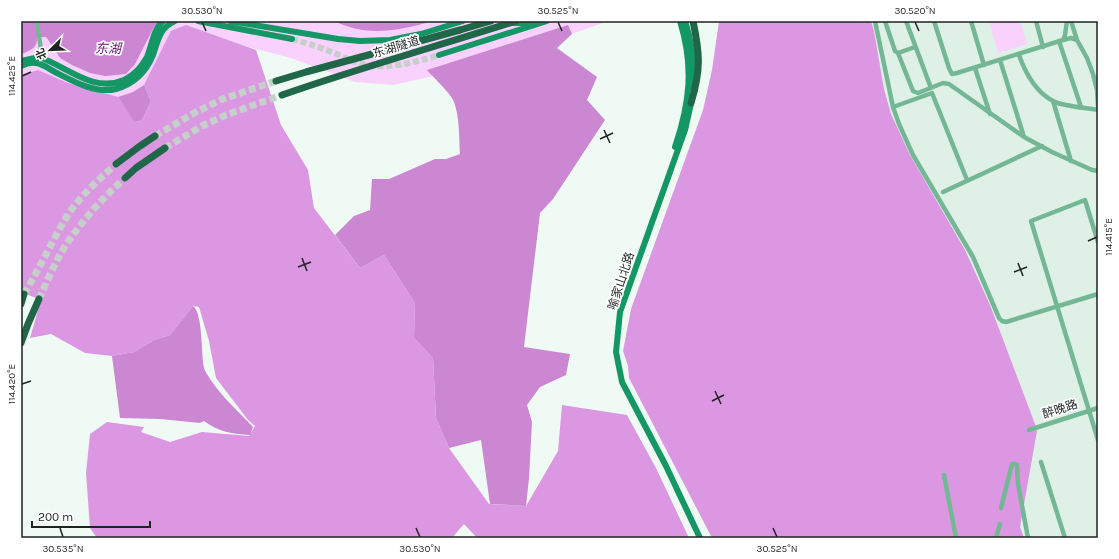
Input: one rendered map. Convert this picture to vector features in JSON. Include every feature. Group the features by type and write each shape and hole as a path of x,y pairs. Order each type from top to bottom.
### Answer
{"highway":[{"name":"东湖隧道","path":"276,81 491,21"},
{"path":"691,103 696,87 699,62 697,39 693,21"},
{"name":"东湖隧道","path":"282,95 348,72 514,22"},
{"path":"116,164 155,136"},
{"path":"125,178 136,168 165,148"},
{"path":"21,304 24,294"},
{"path":"21,343 38,299"}],"main road":[{"path":"21,61 42,58 90,82 105,84 117,83 131,77 140,68 149,51 158,25 163,21"},
{"path":"21,66 32,63 42,65 77,83 92,88 106,90 120,87 135,80 142,74 152,57 161,32 167,24 175,21"},
{"path":"198,21 292,39"},
{"path":"230,21 338,39 360,41 390,40 421,34 463,21"},
{"path":"439,55 547,21"},
{"path":"679,21 685,25"},
{"path":"514,22 539,23"},
{"name":"喻家山北路","path":"685,25 692,53 693,83 691,103 685,130 620,312 616,352 622,382 666,466 700,538"},
{"name":"喻家山北路","path":"685,25 689,78 682,125 617,312 612,352 618,383 696,538"}],"street":[{"path":"37,21 42,58"},
{"path":"875,21 893,107 899,124 913,155 973,257 999,318 1006,322 1098,294"},
{"path":"885,21 895,51 898,53 913,91 918,93 943,83 949,84 1024,137 1071,160 1098,171"},
{"path":"906,21 931,88"},
{"path":"934,21 952,74 949,84"},
{"path":"971,21 984,65"},
{"path":"1036,21 1044,46"},
{"path":"1067,21 1066,30 1061,41 1081,107"},
{"path":"1071,21 1077,40 1087,58 1093,74 1097,90 1098,106"},
{"path":"952,74 957,74 1071,38 1077,40"},
{"path":"898,53 915,47"},
{"path":"1019,55 1025,71 1035,86 1053,102 1071,160"},
{"path":"1000,60 1024,137"},
{"path":"976,68 990,114"},
{"path":"893,107 932,93 967,180"},
{"path":"1053,102 1098,110"},
{"path":"943,192 1042,146"},
{"path":"1098,242 1085,200 1031,221 1098,440"},
{"name":"醉晚路","path":"1029,430 1098,408"},
{"path":"1041,462 1065,538"},
{"path":"1000,508 1011,466 1012,464 1015,464 1017,465 1018,484 1028,538"},
{"path":"944,475 956,538"},
{"path":"996,538 1000,524"}],"shaded area":[{"path":"21,21 609,21 479,66 393,85 355,82 291,58 191,32 139,98 112,104 21,88"},
{"path":"719,21 871,21 884,89 891,114 910,155 965,250 990,305 1035,424 1037,431 1020,527 1024,538 712,538 629,378 628,366 623,351 631,309 703,110 712,70"},
{"path":"800,21 1098,21 1098,538 924,538"},
{"path":"989,21 1020,21 1027,44 998,53"},
{"path":"186,25 256,50 281,125 308,170 314,208 360,268 384,255 415,303 414,338 433,358 436,418 449,448 489,504 526,506 558,451 562,405 627,415 656,468 689,538 477,538 464,524 452,538 97,538 90,528 86,473 90,434 107,422 144,427 141,432 170,442 202,432 249,436 255,426 248,420 216,378 209,341 199,307 193,306 170,335 154,340 134,352 112,356 85,353 51,334 30,338 41,300 21,292 21,75 38,70 68,83 118,97 134,120 140,121 142,120 151,101 144,85 171,31"}],"water":[{"name":"东湖","path":"21,21 159,21 153,29 135,64 126,74 105,76 90,73 60,58 46,37 37,37 34,48 21,54"},
{"path":"334,21 431,21 393,30 370,31 346,26"},
{"path":"568,25 572,34 557,48 597,77 587,100 605,120 553,199 540,213 524,347 570,354 566,375 540,387 527,405 532,422 526,506 490,504 481,440 449,448 436,418 433,358 414,338 415,303 384,255 360,268 335,235 354,216 370,210 372,179 389,179 435,159 446,159 460,154 459,125 455,104 449,94 427,70"},
{"path":"144,85 151,101 142,120 134,121 118,97 133,92"},
{"path":"193,306 199,317 204,369 230,404 253,427 250,435 226,432 215,428 204,421 200,423 160,419 120,418 112,356 134,352 154,340 170,335"}],"tunnel":[{"path":"292,39 370,66 396,65 439,55"},
{"path":"155,136 220,100 276,81"},
{"path":"165,148 202,126 226,115 282,95"},
{"path":"24,294 71,210 89,189 116,164"},
{"path":"39,299 65,246 82,222 125,178"}]}
